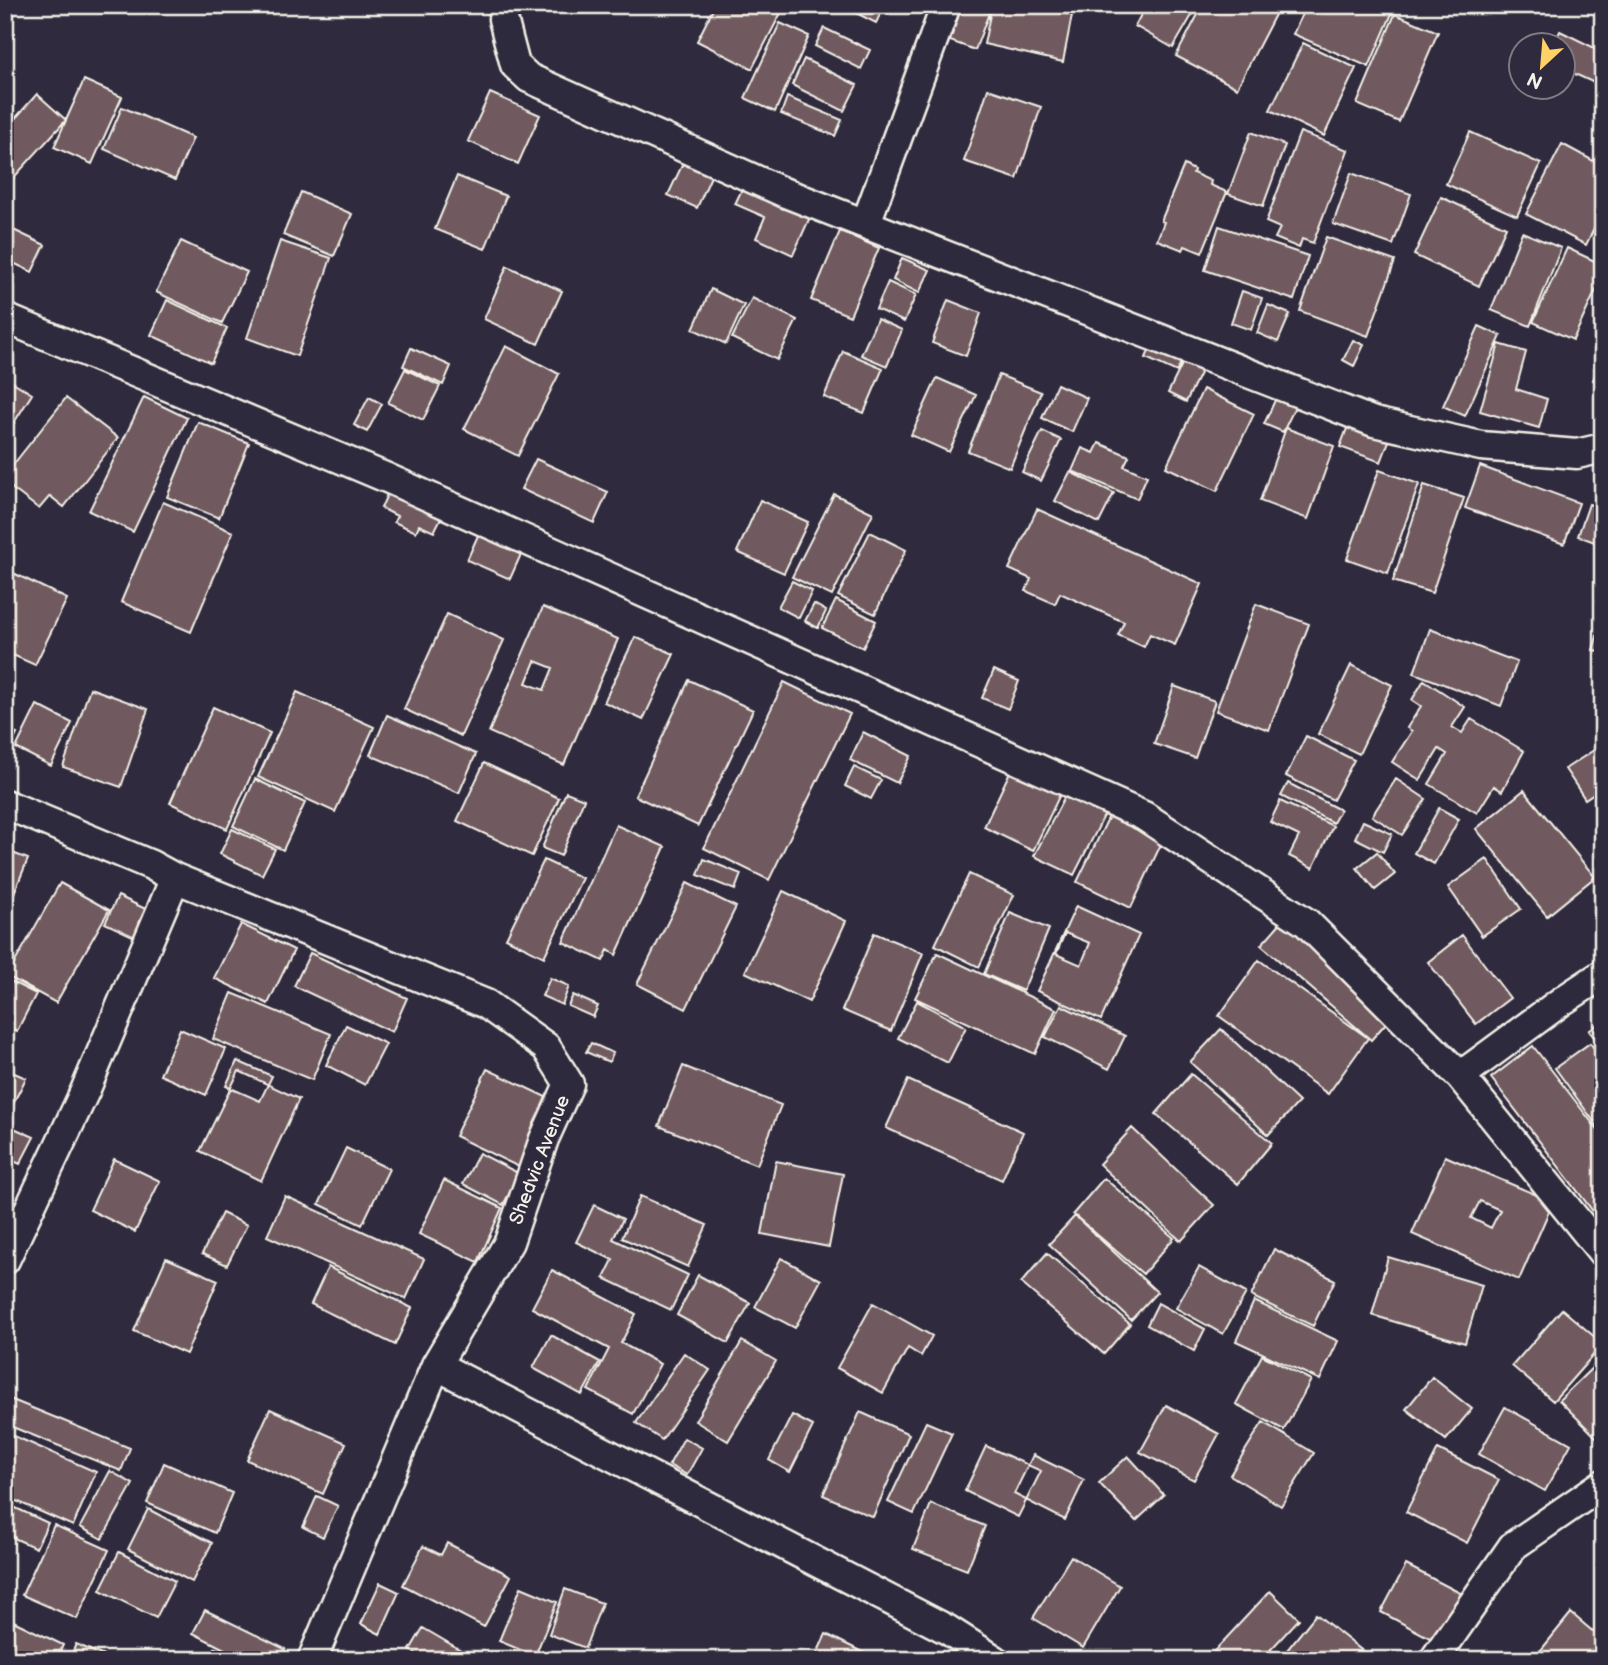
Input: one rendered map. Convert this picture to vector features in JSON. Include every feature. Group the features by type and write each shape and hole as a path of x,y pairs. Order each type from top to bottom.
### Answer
{"street":[{"path":"505,5 503,19 516,65 529,78 783,192 1374,422 1480,446 1577,454 1603,448"},
{"path":"866,223 946,5"},
{"path":"5,318 387,478 1144,816 1307,923 1460,1076 1603,1253"},
{"name":"Shedvic Avenue","path":"5,804 151,865 175,878 486,1004 546,1047 569,1084 544,1139 509,1242 436,1366 312,1660"},
{"path":"5,1261 85,1091 175,878"},
{"path":"1460,1076 1603,974"},
{"path":"436,1366 948,1630 995,1660"},
{"path":"1434,1660 1513,1546 1603,1484"}],"building":[{"path":"715,5 785,5 752,69 697,41"},
{"path":"840,5 885,5 876,23"},
{"path":"962,5 970,5 989,13 975,50 950,41"},
{"path":"992,5 1025,5 1072,15 1063,62 984,44"},
{"path":"1146,5 1198,5 1173,48 1135,26"},
{"path":"1203,5 1280,5 1237,88 1176,56"},
{"path":"1306,5 1380,5 1393,11 1369,67 1293,34"},
{"path":"1395,14 1438,32 1399,122 1357,104"},
{"path":"780,23 809,36 775,112 745,98"},
{"path":"824,28 870,50 861,69 815,46"},
{"path":"1576,39 1603,52 1603,87 1576,74"},
{"path":"1303,43 1356,68 1324,136 1270,110"},
{"path":"804,59 857,85 844,111 792,85"},
{"path":"84,80 122,97 92,164 54,147"},
{"path":"988,89 1041,107 1017,179 964,161"},
{"path":"490,93 540,115 518,164 468,141"},
{"path":"37,94 66,120 8,184 5,182 5,130"},
{"path":"787,97 842,120 835,136 781,114"},
{"path":"122,107 193,138 175,180 104,149"},
{"path":"1251,132 1285,145 1263,206 1228,194"},
{"path":"1300,132 1348,150 1313,243 1302,239 1299,248 1275,238 1280,228 1266,222"},
{"path":"1470,132 1541,164 1517,216 1446,184"},
{"path":"1562,144 1603,166 1603,211 1586,245 1526,214"},
{"path":"684,161 712,174 697,208 668,195"},
{"path":"1184,165 1194,170 1193,173 1211,181 1210,185 1227,192 1202,253 1185,246 1183,250 1157,240 1164,222 1161,221"},
{"path":"1351,173 1411,194 1393,245 1333,224"},
{"path":"457,176 506,196 485,249 435,229"},
{"path":"744,185 811,215 793,255 756,238 765,217 735,204"},
{"path":"301,192 352,214 334,256 283,235"},
{"path":"1441,197 1506,227 1479,286 1414,255"},
{"path":"5,226 45,245 32,272 5,259"},
{"path":"1219,226 1308,256 1294,300 1205,270"},
{"path":"840,231 879,248 850,316 811,300"},
{"path":"1522,232 1561,248 1530,326 1491,310"},
{"path":"1326,237 1395,261 1368,336 1300,311"},
{"path":"181,241 247,272 222,323 156,292"},
{"path":"280,241 331,258 297,356 247,338"},
{"path":"1567,248 1603,265 1603,275 1573,340 1533,322"},
{"path":"902,258 930,270 919,293 893,280"},
{"path":"507,266 562,291 538,344 484,319"},
{"path":"888,282 916,295 904,322 876,309"},
{"path":"711,289 744,305 726,344 693,329"},
{"path":"1242,291 1262,298 1251,330 1231,323"},
{"path":"752,298 797,320 777,360 732,338"},
{"path":"167,300 227,328 211,363 151,335"},
{"path":"948,300 981,313 966,356 932,343"},
{"path":"1268,305 1290,314 1278,342 1257,333"},
{"path":"877,319 902,330 887,366 861,355"},
{"path":"1479,326 1501,336 1465,416 1443,406"},
{"path":"1353,340 1364,345 1354,366 1343,360"},
{"path":"1153,341 1184,355 1177,372 1146,358"},
{"path":"1499,344 1526,352 1516,389 1547,399 1539,428 1480,411"},
{"path":"506,346 559,374 518,456 464,429"},
{"path":"411,348 451,366 443,385 403,366"},
{"path":"843,351 883,368 864,413 824,397"},
{"path":"1186,356 1204,365 1186,402 1168,393"},
{"path":"1603,358 1603,384 1593,380"},
{"path":"405,369 440,386 423,420 388,403"},
{"path":"999,375 1041,392 1010,468 968,451"},
{"path":"5,377 32,394 12,426 5,422"},
{"path":"937,378 976,395 949,452 911,435"},
{"path":"1057,384 1087,398 1072,432 1042,418"},
{"path":"1203,389 1254,414 1217,491 1166,467"},
{"path":"144,397 187,418 133,532 89,511"},
{"path":"369,397 382,404 367,432 354,425"},
{"path":"66,398 118,438 64,507 50,496 39,509 5,483 5,475"},
{"path":"1276,398 1295,407 1283,432 1264,424"},
{"path":"1351,418 1392,433 1381,462 1340,447"},
{"path":"198,422 249,443 219,518 167,497"},
{"path":"1286,428 1334,446 1308,519 1260,501"},
{"path":"1042,431 1061,440 1041,481 1022,472"},
{"path":"1099,443 1129,456 1124,466 1147,476 1137,499 1072,471 1082,448 1094,453"},
{"path":"536,459 608,492 594,523 521,489"},
{"path":"1480,466 1579,503 1564,544 1465,508"},
{"path":"1379,470 1419,484 1388,573 1347,559"},
{"path":"1070,472 1114,493 1099,523 1055,501"},
{"path":"1424,485 1464,498 1432,593 1393,581"},
{"path":"388,492 442,516 434,532 419,525 416,532 394,522 397,516 381,508"},
{"path":"834,494 873,513 832,596 792,577"},
{"path":"760,500 808,522 784,573 737,552"},
{"path":"163,502 233,532 191,632 121,602"},
{"path":"1589,504 1603,509 1603,545 1578,536"},
{"path":"1037,509 1202,584 1175,645 1150,634 1144,647 1118,635 1124,622 1060,593 1055,604 1026,591 1031,579 1009,569"},
{"path":"870,532 906,550 875,614 838,596"},
{"path":"479,533 522,552 510,579 467,560"},
{"path":"5,569 67,599 35,665 13,655 8,665 5,663"},
{"path":"792,581 812,591 799,618 778,607"},
{"path":"836,600 876,621 863,648 822,628"},
{"path":"814,604 826,611 818,628 805,621"},
{"path":"1256,604 1309,624 1269,730 1216,711"},
{"path":"543,607 618,639 564,765 489,732","holes":["535,661 553,668 544,690 526,683"]},
{"path":"447,614 504,640 461,736 404,709"},
{"path":"1603,616 1603,653 1593,650"},
{"path":"1430,629 1517,662 1501,706 1414,673"},
{"path":"635,637 674,654 643,720 604,702"},
{"path":"1351,665 1392,685 1359,754 1318,734"},
{"path":"994,670 1019,681 1008,709 982,698"},
{"path":"689,680 753,710 698,826 635,796"},
{"path":"1424,680 1465,707 1452,727 1462,733 1471,719 1524,751 1502,791 1494,786 1477,813 1429,784 1447,754 1439,749 1420,780 1392,762 1412,731 1407,728 1421,706 1412,700"},
{"path":"784,682 850,714 769,880 704,848"},
{"path":"1174,686 1215,701 1195,758 1154,744"},
{"path":"90,688 148,709 121,787 63,767"},
{"path":"297,692 374,727 335,812 258,777"},
{"path":"37,705 72,723 51,766 16,748"},
{"path":"213,707 270,733 227,829 170,803"},
{"path":"387,715 476,754 459,793 370,755"},
{"path":"5,728 17,734 5,759"},
{"path":"863,732 911,756 897,783 850,760"},
{"path":"1306,736 1354,760 1333,800 1286,776"},
{"path":"1603,744 1603,787 1585,799 1565,769"},
{"path":"1015,761 1065,784 1033,851 984,827"},
{"path":"484,763 559,798 532,856 457,821"},
{"path":"854,767 881,780 871,799 845,786"},
{"path":"255,779 305,803 283,850 233,826"},
{"path":"1396,779 1426,799 1402,835 1372,816"},
{"path":"1288,783 1340,810 1333,823 1281,796"},
{"path":"1069,788 1108,808 1074,875 1034,856"},
{"path":"1524,790 1595,877 1547,916 1476,829"},
{"path":"566,792 584,799 561,856 542,848"},
{"path":"1280,801 1333,826 1313,868 1289,856 1299,836 1270,822"},
{"path":"1439,808 1459,819 1434,864 1414,853"},
{"path":"1111,812 1164,838 1131,908 1077,882"},
{"path":"1363,821 1392,834 1383,852 1355,838"},
{"path":"616,825 665,847 616,955 608,950 603,961 563,942"},
{"path":"232,829 275,849 262,875 220,854"},
{"path":"5,850 28,859 5,915"},
{"path":"1377,852 1395,874 1375,890 1357,868"},
{"path":"704,859 741,874 735,890 698,875"},
{"path":"1487,859 1521,909 1482,936 1448,887"},
{"path":"544,860 582,878 544,957 506,938"},
{"path":"969,874 1014,895 979,967 935,945"},
{"path":"60,883 109,910 56,1003 7,976"},
{"path":"687,883 736,907 686,1009 637,984"},
{"path":"783,891 846,921 809,1002 745,972"},
{"path":"118,896 152,912 139,939 105,923"},
{"path":"1076,906 1139,935 1101,1020 1037,991","holes":["1065,933 1090,943 1081,965 1056,954"]},
{"path":"1010,913 1049,929 1023,991 984,974"},
{"path":"1283,920 1393,1015 1371,1040 1261,945"},
{"path":"241,924 294,950 268,1004 214,978"},
{"path":"874,933 923,953 891,1031 842,1010"},
{"path":"1462,935 1510,998 1476,1024 1428,962"},
{"path":"310,953 407,998 392,1032 294,986"},
{"path":"937,953 1056,1009 1035,1054 915,998"},
{"path":"1259,960 1368,1038 1328,1094 1219,1016"},
{"path":"550,978 569,986 562,1005 542,996"},
{"path":"6,979 36,994 17,1031 5,1026"},
{"path":"232,993 331,1034 312,1080 213,1039"},
{"path":"573,995 598,1006 593,1017 568,1006"},
{"path":"917,1001 966,1027 948,1063 898,1038"},
{"path":"1061,1005 1125,1036 1109,1069 1045,1037"},
{"path":"1603,1020 1603,1048 1589,1031"},
{"path":"346,1025 386,1044 365,1085 326,1065"},
{"path":"180,1029 226,1049 206,1095 160,1075"},
{"path":"1221,1029 1299,1102 1268,1135 1190,1062"},
{"path":"591,1043 613,1053 609,1062 586,1052"},
{"path":"1590,1043 1603,1060 1603,1134 1555,1068"},
{"path":"1533,1046 1603,1137 1602,1223 1491,1078"},
{"path":"237,1061 272,1076 260,1101 226,1086"},
{"path":"683,1066 781,1105 757,1165 659,1126"},
{"path":"5,1069 26,1078 5,1120"},
{"path":"487,1069 550,1099 519,1167 455,1136"},
{"path":"239,1071 299,1099 261,1181 200,1151"},
{"path":"1191,1074 1272,1143 1238,1184 1156,1114"},
{"path":"908,1080 1023,1132 1002,1180 886,1128"},
{"path":"5,1124 34,1137 20,1164 5,1157"},
{"path":"1132,1128 1214,1205 1181,1241 1099,1164"},
{"path":"346,1148 389,1169 362,1225 319,1204"},
{"path":"479,1153 520,1174 503,1205 463,1184"},
{"path":"1445,1156 1553,1202 1519,1280 1412,1234","holes":["1480,1201 1500,1210 1491,1228 1471,1218"]},
{"path":"114,1159 160,1181 135,1232 90,1210"},
{"path":"776,1161 843,1174 829,1247 762,1234"},
{"path":"1104,1178 1174,1238 1143,1274 1073,1214"},
{"path":"444,1180 502,1208 478,1262 419,1234"},
{"path":"285,1196 424,1259 406,1299 267,1236"},
{"path":"640,1196 707,1225 688,1267 622,1238"},
{"path":"594,1205 623,1219 613,1239 688,1275 671,1310 604,1278 613,1260 576,1242"},
{"path":"222,1213 247,1225 227,1265 202,1254"},
{"path":"1075,1216 1157,1292 1131,1320 1049,1244"},
{"path":"1274,1249 1335,1280 1313,1326 1251,1296"},
{"path":"1047,1253 1130,1324 1104,1354 1021,1283"},
{"path":"1388,1257 1482,1285 1465,1343 1372,1315"},
{"path":"166,1258 218,1280 186,1354 134,1331"},
{"path":"781,1258 821,1280 795,1328 755,1307"},
{"path":"328,1267 412,1308 395,1345 311,1304"},
{"path":"1199,1267 1246,1293 1223,1334 1176,1308"},
{"path":"552,1270 636,1314 621,1343 660,1364 633,1414 588,1390 609,1349 532,1308"},
{"path":"698,1275 750,1303 728,1343 677,1315"},
{"path":"1254,1301 1338,1341 1320,1380 1236,1341"},
{"path":"873,1303 932,1336 921,1356 908,1348 883,1393 837,1368"},
{"path":"1158,1303 1205,1329 1194,1351 1147,1325"},
{"path":"1562,1309 1603,1344 1553,1401 1512,1366"},
{"path":"551,1335 600,1362 582,1395 533,1368"},
{"path":"742,1341 776,1361 728,1441 695,1421"},
{"path":"684,1353 710,1370 662,1440 636,1423"},
{"path":"1262,1355 1311,1380 1284,1430 1236,1404"},
{"path":"1596,1364 1603,1371 1603,1438 1600,1441 1559,1400"},
{"path":"1432,1377 1472,1409 1446,1440 1406,1409"},
{"path":"5,1397 130,1448 121,1471 5,1424"},
{"path":"1166,1405 1219,1434 1194,1480 1140,1452"},
{"path":"1505,1407 1571,1444 1545,1491 1479,1454"},
{"path":"270,1409 346,1443 323,1494 247,1460"},
{"path":"860,1412 909,1434 873,1517 823,1495"},
{"path":"792,1415 813,1426 790,1472 769,1460"},
{"path":"926,1422 952,1433 914,1514 888,1502"},
{"path":"1263,1422 1314,1453 1281,1506 1230,1475"},
{"path":"5,1432 96,1472 73,1526 5,1496"},
{"path":"684,1438 702,1448 687,1475 669,1465"},
{"path":"986,1446 1041,1471 1018,1517 965,1491"},
{"path":"1438,1449 1499,1480 1467,1543 1406,1512"},
{"path":"1033,1455 1084,1480 1065,1520 1014,1494"},
{"path":"1128,1456 1164,1495 1136,1521 1099,1483"},
{"path":"164,1463 232,1493 215,1533 147,1503"},
{"path":"110,1471 133,1484 102,1539 80,1527"},
{"path":"317,1496 338,1506 323,1537 303,1527"},
{"path":"5,1503 48,1523 36,1548 5,1534"},
{"path":"931,1504 985,1526 967,1570 913,1549"},
{"path":"148,1509 212,1543 192,1582 128,1549"},
{"path":"54,1525 109,1550 77,1619 22,1595"},
{"path":"447,1543 511,1576 484,1627 403,1585 423,1546 441,1555"},
{"path":"119,1552 175,1581 156,1618 100,1590"},
{"path":"1071,1556 1120,1586 1083,1648 1033,1618"},
{"path":"1406,1565 1464,1595 1439,1643 1381,1612"},
{"path":"380,1583 399,1592 380,1634 361,1624"},
{"path":"521,1587 557,1602 535,1656 499,1641"},
{"path":"565,1589 602,1603 585,1648 549,1634"},
{"path":"1270,1591 1299,1619 1261,1660 1206,1660"},
{"path":"205,1610 285,1649 280,1660 246,1660 193,1633"},
{"path":"1571,1613 1603,1640 1603,1660 1542,1660 1537,1655"},
{"path":"1316,1614 1365,1653 1360,1660 1279,1660"},
{"path":"5,1617 63,1645 56,1660 5,1660"},
{"path":"423,1628 474,1658 473,1660 426,1660 410,1650"},
{"path":"826,1634 872,1657 870,1660 814,1660"},
{"path":"76,1644 113,1660 69,1660"},
{"path":"215,1648 243,1660 210,1660"}]}
